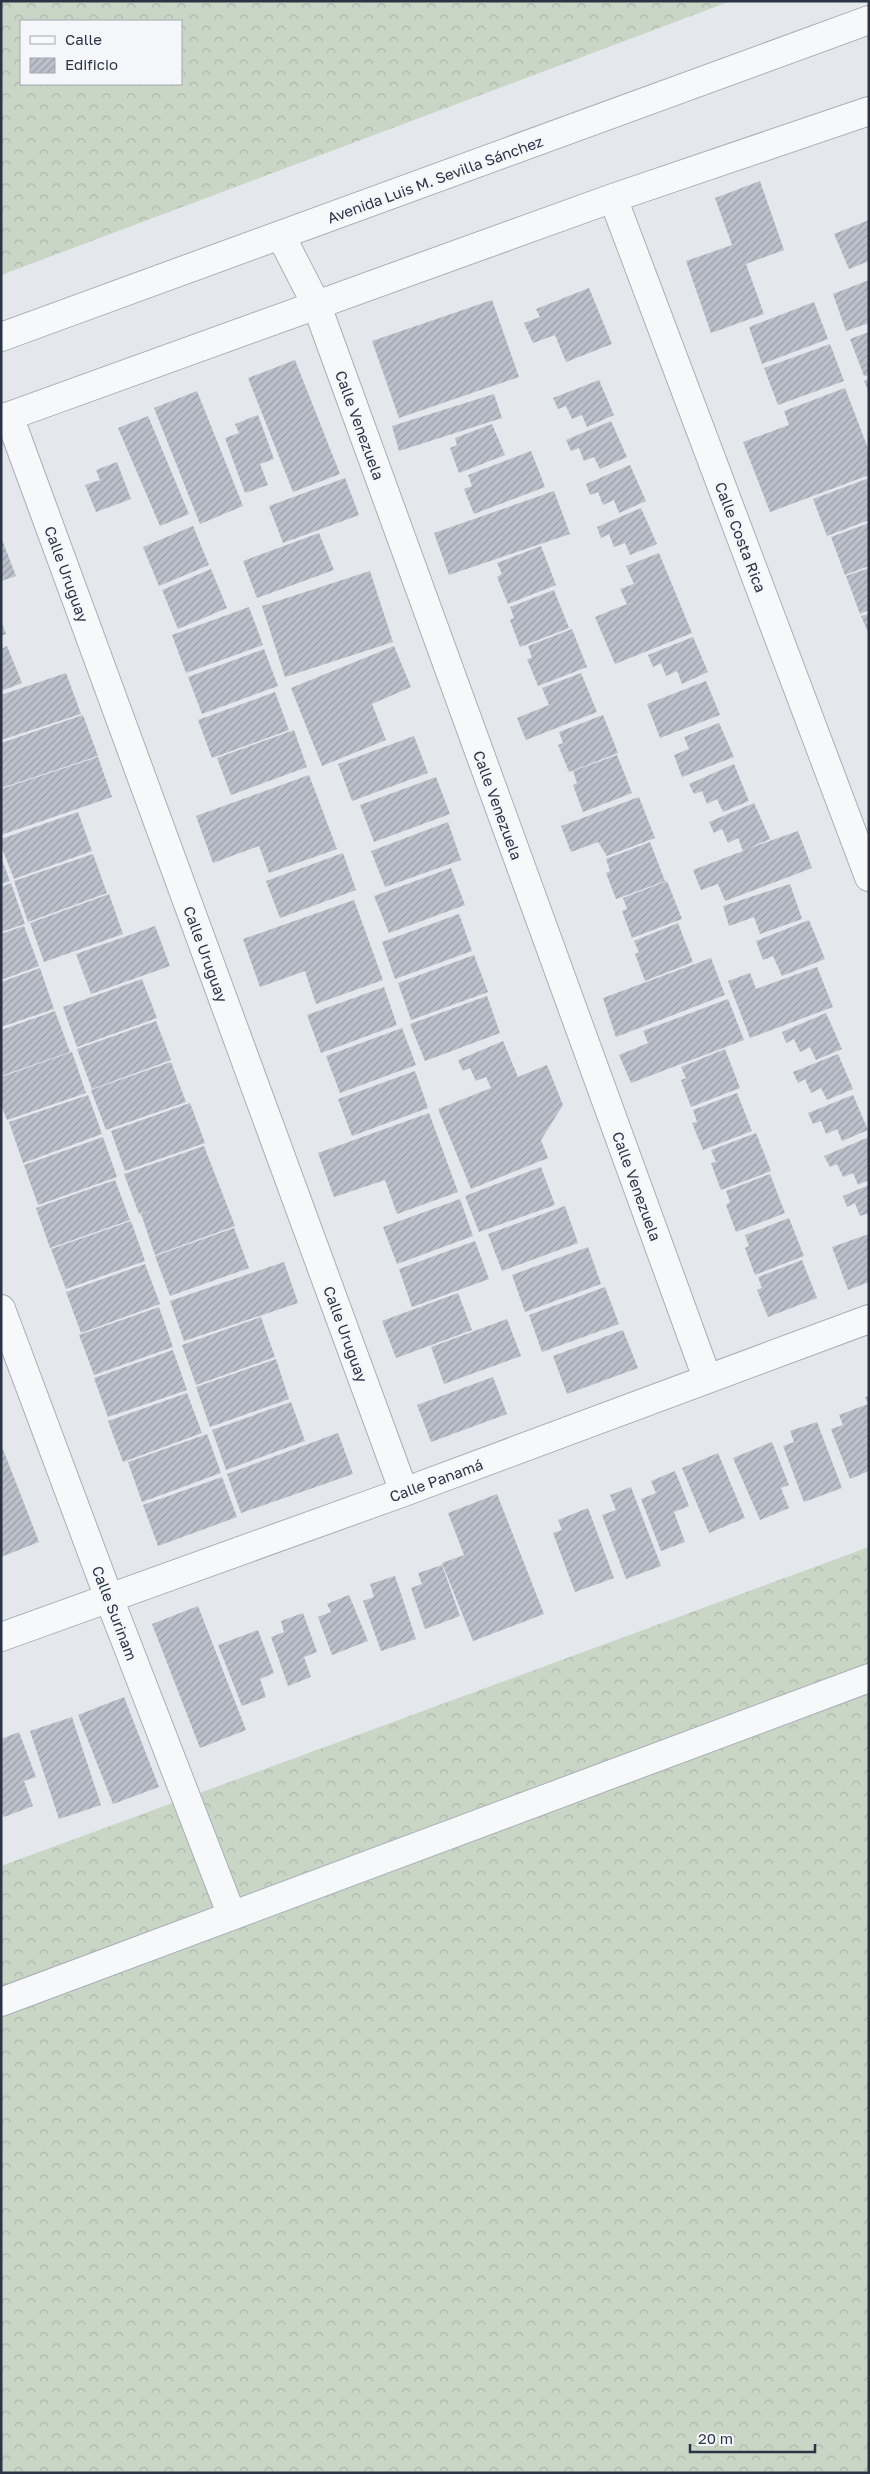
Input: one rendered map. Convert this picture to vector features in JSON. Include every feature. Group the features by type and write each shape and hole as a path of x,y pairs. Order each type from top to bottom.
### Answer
{"street":[{"name":"Avenida Luis M. Sevilla Sánchez","path":"1,337 869,20"},
{"path":"5,418 613,198 869,111"},
{"name":"Calle Costa Rica","path":"613,198 869,876"},
{"name":"Calle Venezuela","path":"281,236 316,306 707,1378"},
{"name":"Calle Uruguay","path":"5,418 404,1492"},
{"name":"Calle Surinam","path":"1,1309 109,1598 232,1916"},
{"name":"Calle Panamá","path":"1,1637 404,1492 707,1378 869,1320"},
{"path":"1,2002 869,1678"}],"green space":[{"path":"1,1 731,1 1,275"},
{"path":"869,1547 869,2473 1,2473 1,1866"}],"building":[{"path":"760,181 784,250 746,264 764,314 711,333 686,261 732,245 715,198"},
{"path":"869,220 869,261 849,269 834,234"},
{"path":"869,280 869,323 846,331 833,294"},
{"path":"589,288 612,344 566,362 555,335 533,343 524,323 540,317 536,309"},
{"path":"492,300 519,377 399,418 372,341"},
{"path":"814,302 828,339 762,364 749,327"},
{"path":"869,332 869,375 864,376 850,339"},
{"path":"830,344 844,381 778,405 764,368"},
{"path":"295,360 340,474 293,492 248,378"},
{"path":"869,379 869,392 864,381"},
{"path":"599,380 614,415 587,427 582,415 572,419 566,406 558,409 553,398"},
{"path":"845,388 869,451 869,475 770,512 743,442 789,425 784,411"},
{"path":"197,391 243,506 200,524 154,408"},
{"path":"494,394 502,418 399,451 392,426"},
{"path":"258,415 274,459 260,464 268,485 245,493 225,438 239,433 235,424"},
{"path":"148,416 189,514 160,526 118,428"},
{"path":"611,421 627,457 600,469 594,457 584,461 579,448 571,451 566,440"},
{"path":"492,424 505,455 459,473 450,448 457,445 455,438"},
{"path":"531,451 545,487 474,514 464,489 472,486 468,475"},
{"path":"117,462 131,499 96,512 85,485 100,480 96,470"},
{"path":"630,465 646,501 619,513 614,500 603,505 598,492 590,495 586,484"},
{"path":"345,478 359,515 283,543 269,506"},
{"path":"869,478 869,520 827,536 813,499"},
{"path":"554,491 570,534 449,575 434,533"},
{"path":"641,508 657,544 630,555 625,543 614,547 609,534 601,538 597,527"},
{"path":"869,523 869,566 845,575 831,537"},
{"path":"193,526 209,565 159,586 143,547"},
{"path":"319,533 334,570 257,598 243,561"},
{"path":"1,537 16,576 1,581"},
{"path":"541,546 556,585 508,604 497,577 502,574 497,563"},
{"path":"659,553 692,633 615,664 595,617 627,604 620,589 634,584 626,566"},
{"path":"869,568 869,610 860,614 846,576"},
{"path":"211,569 227,608 178,629 162,590"},
{"path":"370,571 393,642 285,677 262,606"},
{"path":"554,590 569,628 520,647 510,620 514,618 510,607"},
{"path":"249,607 263,645 186,673 172,635"},
{"path":"869,614 869,635 861,616"},
{"path":"1,620 6,634 1,636"},
{"path":"572,629 587,667 538,686 527,659 532,658 528,646"},
{"path":"693,637 708,672 682,684 677,671 666,676 661,663 653,667 648,655"},
{"path":"7,646 22,683 1,691 1,649"},
{"path":"394,646 411,687 372,704 386,740 322,766 291,688"},
{"path":"264,649 278,686 202,714 188,677"},
{"path":"66,673 81,714 1,740 1,695"},
{"path":"581,673 597,712 526,740 517,718 549,705 542,688"},
{"path":"706,681 720,715 660,738 647,704"},
{"path":"275,692 289,730 212,758 198,720"},
{"path":"83,715 98,756 1,788 1,743"},
{"path":"603,715 618,753 569,772 558,745 563,743 559,732"},
{"path":"719,723 734,757 682,777 674,755 689,749 684,737"},
{"path":"294,730 307,767 231,795 217,758"},
{"path":"414,736 428,773 352,801 338,764"},
{"path":"617,755 632,793 583,812 573,785 577,783 573,771"},
{"path":"98,757 112,797 1,835 1,789"},
{"path":"734,764 749,801 723,812 717,799 707,804 702,791 694,794 689,784"},
{"path":"309,775 337,849 269,873 259,846 213,863 196,816"},
{"path":"436,777 450,814 374,842 360,805"},
{"path":"639,797 655,838 607,856 598,842 571,852 561,826"},
{"path":"754,803 770,839 747,849 798,831 812,868 725,901 718,884 701,890 693,870 743,851 738,838 728,843 722,829 714,833 709,822"},
{"path":"78,812 92,851 14,879 1,846 1,839"},
{"path":"448,822 461,860 385,887 371,851"},
{"path":"650,842 665,881 616,899 606,873 610,871 606,859"},
{"path":"343,853 356,890 280,918 266,881"},
{"path":"93,854 107,893 28,922 14,881"},
{"path":"1,857 10,881 1,884"},
{"path":"451,868 465,905 389,933 374,896"},
{"path":"667,881 682,919 632,938 622,911 627,909 623,898"},
{"path":"11,883 25,924 1,932 1,887"},
{"path":"790,884 802,919 760,934 754,917 729,926 723,906"},
{"path":"109,894 123,934 44,962 30,923"},
{"path":"354,900 383,980 316,1004 305,971 260,987 243,939"},
{"path":"459,914 472,951 395,979 382,942"},
{"path":"809,920 825,959 782,976 773,956 763,960 756,941"},
{"path":"678,923 693,962 645,981 635,954 639,952 634,941"},
{"path":"24,926 39,966 1,980 1,934"},
{"path":"155,926 170,966 91,994 76,954"},
{"path":"474,955 488,992 411,1020 398,983"},
{"path":"711,958 725,995 616,1037 603,998"},
{"path":"817,967 833,1007 750,1038 728,981 750,973 756,989"},
{"path":"40,968 54,1009 1,1027 1,982"},
{"path":"142,979 157,1018 77,1047 63,1007"},
{"path":"384,987 397,1025 321,1053 307,1015"},
{"path":"487,996 500,1033 425,1061 410,1024"},
{"path":"728,999 744,1040 631,1083 619,1055 648,1043 643,1031"},
{"path":"55,1011 70,1052 1,1076 1,1030"},
{"path":"826,1013 842,1049 816,1060 810,1047 800,1052 794,1039 786,1043 782,1032"},
{"path":"156,1021 171,1060 92,1089 77,1049"},
{"path":"402,1028 416,1065 340,1093 326,1056"},
{"path":"503,1041 518,1077 547,1065 563,1105 541,1140 548,1158 471,1189 438,1109 491,1088 486,1077 476,1081 470,1068 463,1071 458,1060"},
{"path":"725,1049 740,1088 691,1107 681,1080 686,1078 681,1067"},
{"path":"72,1052 86,1093 7,1120 1,1105 1,1077"},
{"path":"838,1054 853,1089 827,1100 821,1088 811,1093 805,1079 798,1083 793,1072"},
{"path":"171,1062 186,1102 106,1130 91,1090"},
{"path":"415,1071 428,1108 352,1136 338,1099"},
{"path":"737,1093 752,1131 703,1150 692,1123 697,1122 693,1110"},
{"path":"88,1095 102,1134 23,1163 9,1122"},
{"path":"853,1095 868,1130 842,1141 837,1129 826,1134 821,1121 813,1124 808,1113"},
{"path":"190,1103 205,1143 125,1171 111,1131"},
{"path":"429,1113 458,1192 397,1214 385,1180 334,1197 318,1153"},
{"path":"756,1133 771,1171 721,1190 711,1163 716,1162 711,1150"},
{"path":"103,1137 117,1177 38,1205 24,1165"},
{"path":"869,1137 869,1180 858,1185 853,1173 843,1177 837,1164 830,1167 824,1156"},
{"path":"204,1146 235,1226 155,1255 141,1214 152,1210 139,1214 124,1174"},
{"path":"541,1167 555,1205 479,1232 465,1196"},
{"path":"770,1174 785,1213 736,1232 726,1205 730,1202 726,1191"},
{"path":"115,1180 130,1220 50,1248 36,1208"},
{"path":"869,1185 869,1213 860,1216 855,1203 847,1207 843,1196"},
{"path":"460,1199 473,1236 397,1264 383,1227"},
{"path":"565,1206 578,1243 502,1271 488,1234"},
{"path":"789,1218 804,1256 755,1275 745,1248 749,1246 745,1235"},
{"path":"131,1221 145,1261 66,1289 51,1249"},
{"path":"234,1228 249,1268 170,1296 155,1256"},
{"path":"869,1234 869,1282 848,1290 832,1247"},
{"path":"475,1241 489,1279 412,1307 399,1269"},
{"path":"588,1247 601,1284 525,1312 512,1275"},
{"path":"802,1260 817,1298 768,1317 757,1290 762,1288 758,1277"},
{"path":"284,1262 298,1303 184,1341 170,1301"},
{"path":"145,1264 160,1304 81,1333 66,1292"},
{"path":"605,1287 619,1324 542,1352 529,1315"},
{"path":"458,1293 472,1330 396,1358 382,1321"},
{"path":"159,1307 173,1347 94,1375 79,1335"},
{"path":"261,1317 275,1357 196,1385 182,1345"},
{"path":"507,1319 521,1356 444,1384 431,1347"},
{"path":"623,1330 638,1368 567,1394 553,1356"},
{"path":"173,1350 187,1390 108,1417 94,1378"},
{"path":"276,1359 289,1399 210,1427 196,1387"},
{"path":"493,1377 507,1414 431,1442 417,1405"},
{"path":"187,1393 202,1433 123,1462 108,1421"},
{"path":"869,1396 869,1471 850,1479 831,1429 843,1425 839,1415 868,1404 865,1397"},
{"path":"291,1402 305,1441 226,1470 212,1430"},
{"path":"817,1422 842,1488 804,1502 783,1446 794,1442 790,1431"},
{"path":"338,1433 353,1474 241,1513 227,1474"},
{"path":"207,1434 221,1473 142,1502 128,1462"},
{"path":"772,1442 789,1485 781,1488 789,1508 760,1520 733,1458"},
{"path":"1,1444 39,1542 1,1557"},
{"path":"718,1453 745,1518 709,1533 682,1468"},
{"path":"675,1471 689,1506 674,1512 685,1542 661,1551 641,1499 656,1493 651,1481"},
{"path":"222,1477 237,1517 158,1546 143,1505"},
{"path":"631,1487 661,1566 626,1579 602,1515 616,1510 610,1495"},
{"path":"497,1494 544,1614 473,1641 442,1563 464,1555 448,1513"},
{"path":"588,1508 614,1578 575,1592 553,1533 562,1530 558,1520"},
{"path":"442,1565 460,1616 425,1629 411,1588 422,1584 418,1573"},
{"path":"395,1576 416,1639 381,1651 363,1601 374,1597 370,1584"},
{"path":"349,1595 368,1641 332,1655 318,1617 331,1612 327,1604"},
{"path":"198,1606 246,1730 200,1748 152,1624"},
{"path":"303,1613 317,1652 304,1657 311,1677 288,1686 271,1637 284,1632 281,1621"},
{"path":"258,1630 274,1673 260,1679 266,1697 242,1706 218,1645"},
{"path":"124,1697 159,1787 113,1804 78,1715"},
{"path":"72,1717 101,1805 59,1819 30,1731"},
{"path":"19,1732 36,1777 24,1781 33,1806 4,1817 1,1811 1,1739"}]}
